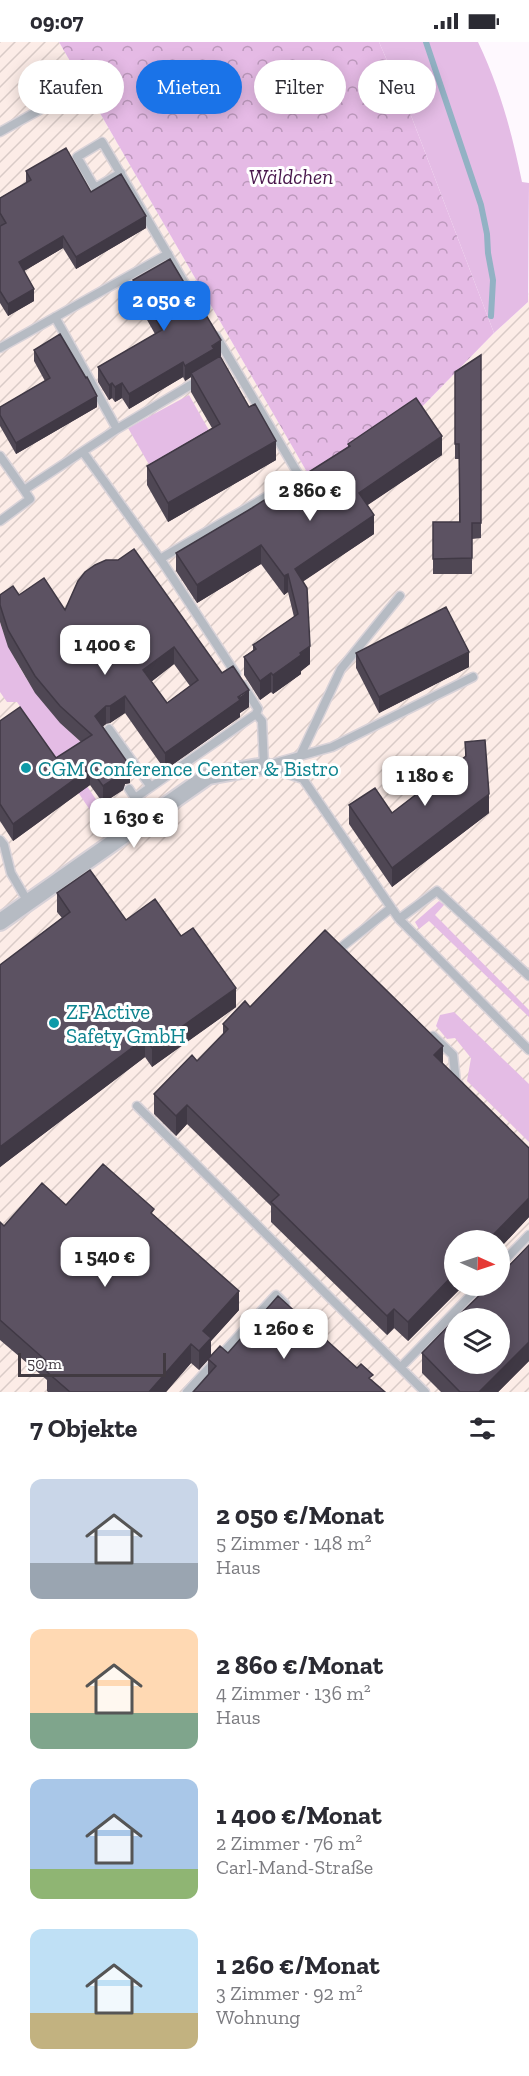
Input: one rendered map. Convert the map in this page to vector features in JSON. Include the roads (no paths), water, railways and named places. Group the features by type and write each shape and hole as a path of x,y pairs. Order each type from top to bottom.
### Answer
{"street":[{"path":"0,922 208,776 264,766"}],"lane":[{"path":"0,132 32,114"},
{"path":"121,173 95,188 77,157 102,142 121,173 196,303"},
{"path":"0,348 168,254"},
{"path":"55,316 117,429"},
{"path":"160,559 300,477 214,333"},
{"path":"221,368 231,362"},
{"path":"24,490 117,429 211,373"},
{"path":"84,452 160,559 258,709 256,714 135,798 129,789"},
{"path":"0,456 30,499 0,521"},
{"path":"301,754 341,669 400,596"},
{"path":"264,766 332,747 473,677"},
{"path":"256,714 262,721 264,766"},
{"path":"109,729 152,786"},
{"path":"264,766 303,778 399,919 529,1050"},
{"path":"0,840 4,845 11,873 28,902"},
{"path":"399,919 437,891 529,976"},
{"path":"348,957 339,949 391,908"},
{"path":"427,1030 453,1055 456,1082 464,1090"},
{"path":"137,1106 426,1392"},
{"path":"510,1255 529,1235"},
{"path":"187,1392 276,1296 294,1312"},
{"path":"401,1368 471,1296"}],"waterway":[{"path":"426,42 481,205 493,280 491,316"}],"place":[{"name":"CGM Conference Center & Bistro","path":"26,768"},
{"name":"ZF Active Safety GmbH","path":"54,1023"}],"park label":[{"name":"Wäldchen","path":"291,176"}]}
